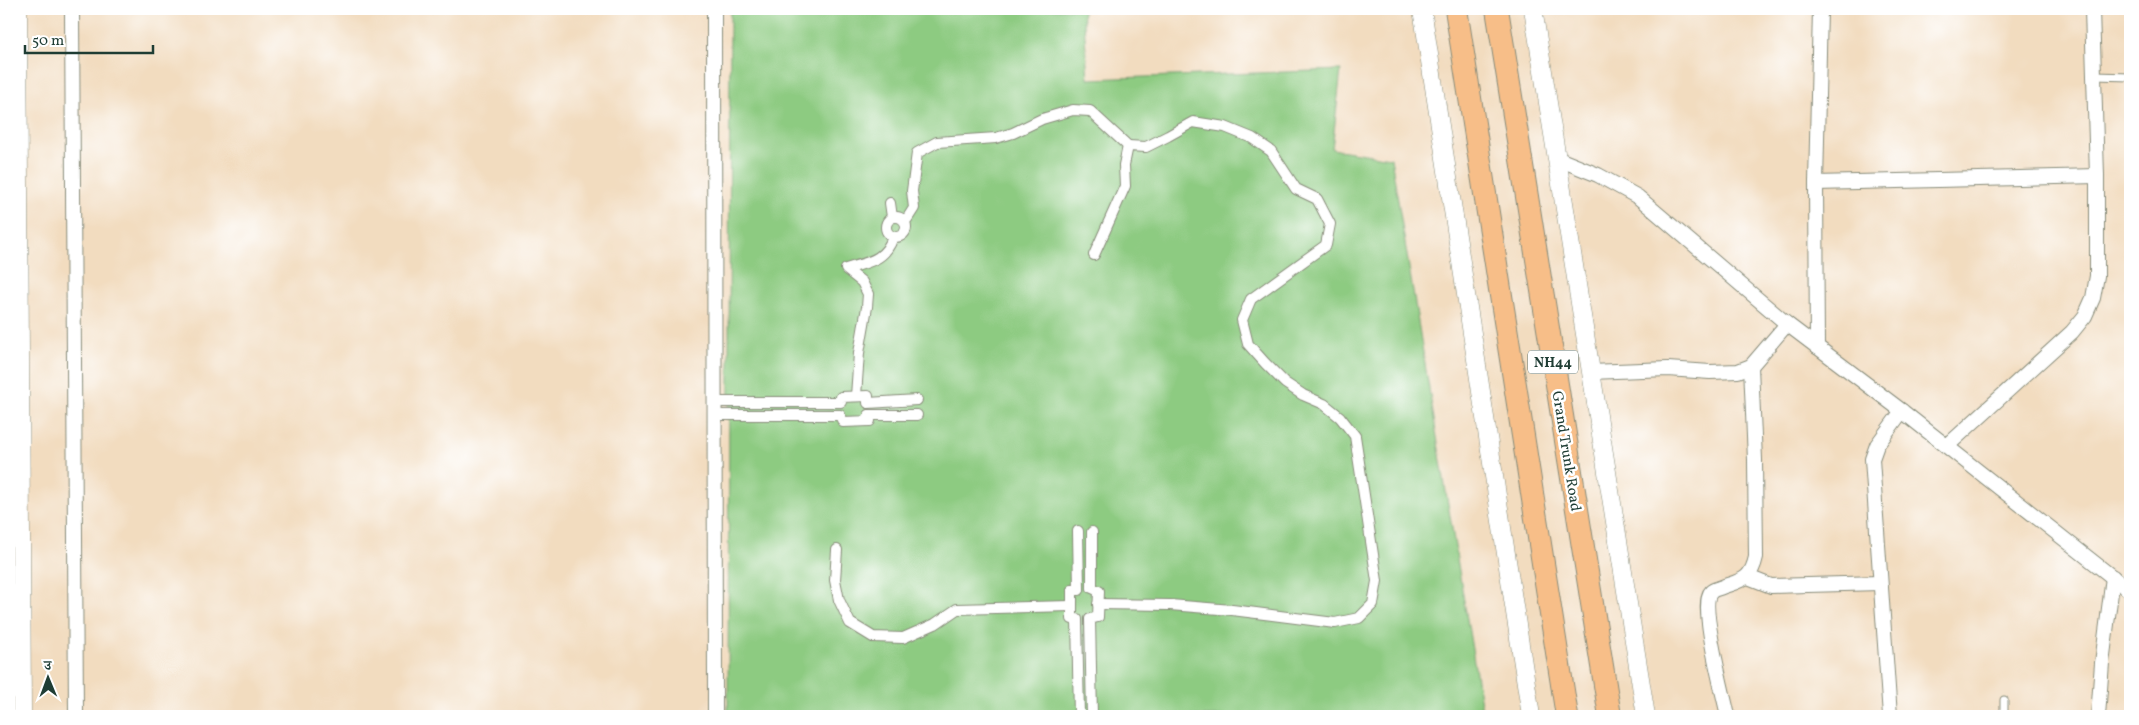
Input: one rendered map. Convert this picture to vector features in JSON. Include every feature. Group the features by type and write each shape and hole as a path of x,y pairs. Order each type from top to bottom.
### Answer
{"highway":[{"name":"NH44","path":"1456,9 1566,716"},
{"name":"Grand Trunk Road","path":"1497,9 1610,716"}],"street":[{"path":"18,9 22,716"},
{"path":"72,9 76,716"},
{"path":"714,9 715,716"},
{"path":"1422,9 1531,716"},
{"path":"1533,9 1646,716"},
{"path":"1818,347 1816,183 1820,9"},
{"path":"1947,446 2072,332 2085,316 2093,298 2097,276 2098,176 2092,9"},
{"path":"892,217 907,219 914,208 912,191 917,152 938,142 996,138 1013,133 1042,119 1073,110 1090,112 1128,146 1146,146 1193,122 1225,127 1252,138 1271,152 1296,189 1317,199 1330,224 1326,245 1251,298 1242,320 1248,344 1265,363 1286,383 1303,395 1324,404 1340,417 1355,436 1377,581 1373,604 1358,618 1335,623 1179,605 1098,604"},
{"path":"1094,255 1125,186 1124,165 1128,146"},
{"path":"1556,158 1598,175 1638,197 1787,324 1947,446 2130,591"},
{"path":"1816,183 2098,176"},
{"path":"890,203 892,217 886,226 887,232 893,237 900,236 905,232 906,225 903,219"},
{"path":"856,396 859,353 868,294 862,282 846,269 874,260 889,249 893,237"},
{"path":"1590,372 1668,369 1738,371 1751,366 1787,324"},
{"path":"1728,716 1706,606 1708,596 1713,590 1748,577 1756,557 1755,460 1751,366"},
{"path":"716,409 841,402 841,397 856,396 868,396 868,403 916,400"},
{"path":"716,409 840,415 842,422 870,421 869,414 917,415"},
{"path":"1890,716 1872,460 1878,445 1902,411"},
{"path":"1078,531 1080,590 1072,590 1072,619 1077,619 1079,716"},
{"path":"1092,532 1092,588 1099,591 1098,617 1090,619 1092,716"},
{"path":"837,550 835,580 839,600 850,623 873,637 903,638 935,624 957,609 1072,606"},
{"path":"1748,577 1772,586 1880,583"},
{"path":"2098,716 2102,663 2113,577"}],"lane":[{"path":"2095,76 2130,77"},
{"path":"2004,700 2004,716"}],"green space":[{"path":"730,9 1083,9 1088,79 1341,70 1332,149 1391,158 1483,716 728,716"}]}
